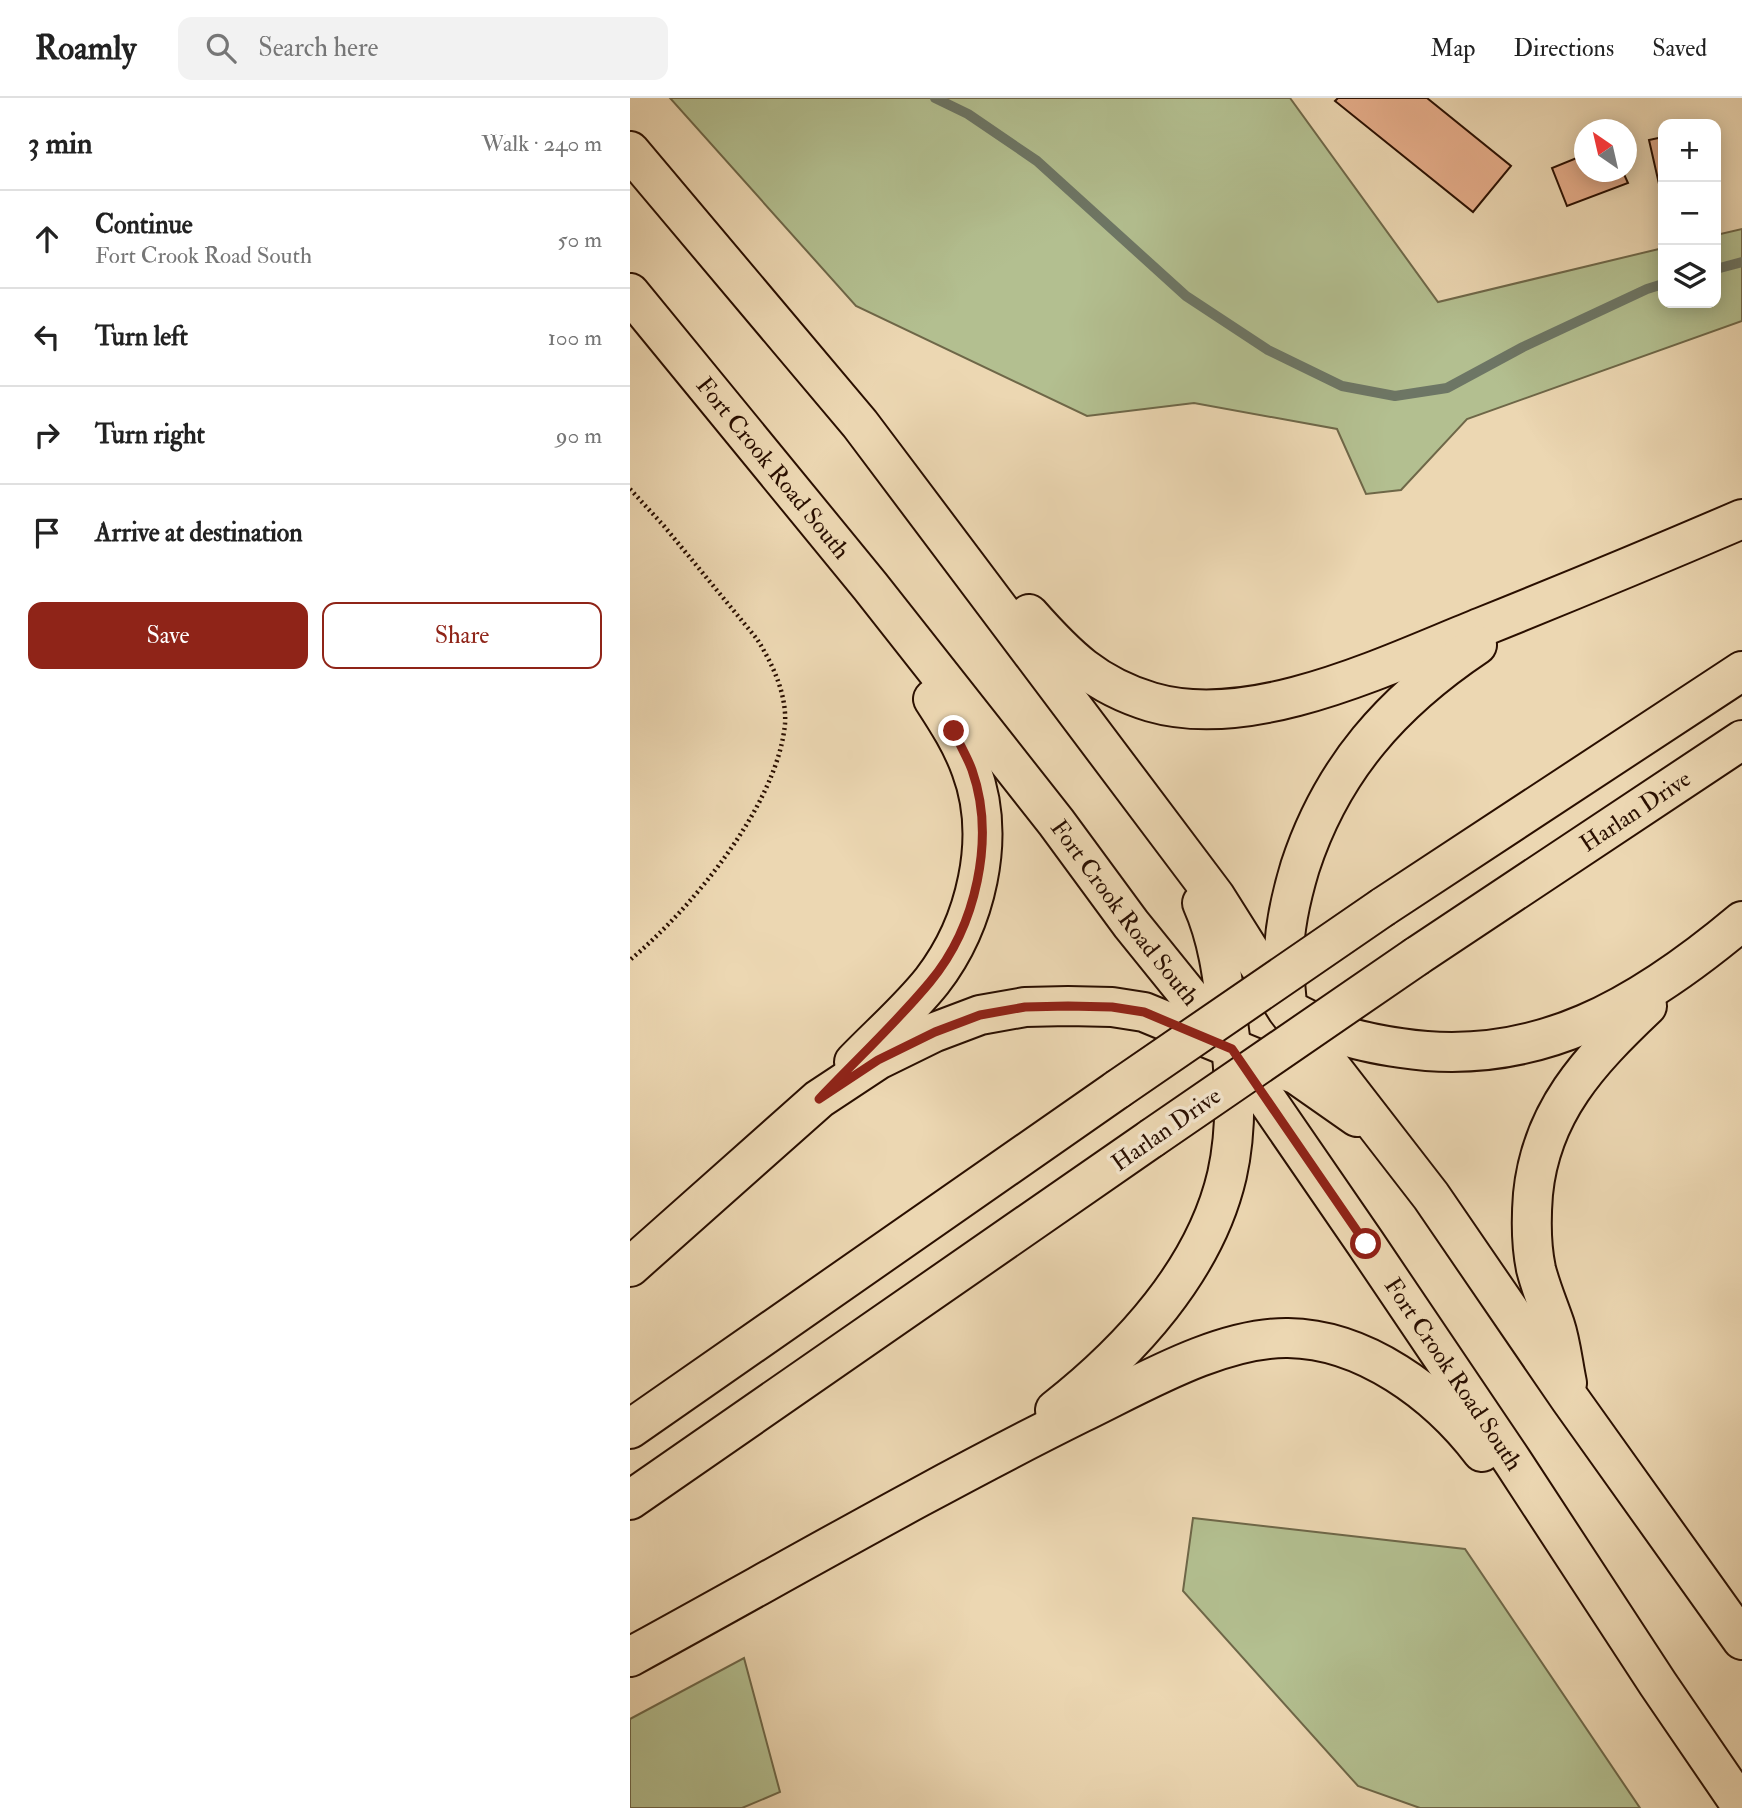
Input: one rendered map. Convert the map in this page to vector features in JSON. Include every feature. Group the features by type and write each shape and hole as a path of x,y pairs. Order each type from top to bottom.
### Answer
{"main road":[{"path":"630,151 860,424 1072,661 1087,673 1120,691 1153,702 1212,709 1286,699 1373,671 1742,519"},
{"name":"Fort Crook Road South","path":"630,293 878,596 1232,1049 1513,1462 1742,1807"},
{"path":"860,424 1215,896 1287,1010 1431,1196 1570,1399 1742,1640"},
{"path":"630,1267 819,1099 932,981 956,942 975,888 982,855 981,810 972,770 954,731 800,503"},
{"path":"1366,1244 1321,1151 1297,1075 1283,961 1294,886 1322,809 1370,737 1446,665 1492,634 1567,593"},
{"path":"630,1429 1383,907 1742,671"},
{"name":"Harlan Drive","path":"630,1500 1417,956 1742,740"},
{"path":"1001,1453 1081,1390 1156,1310 1192,1262 1212,1221 1227,1174 1233,1131 1232,1049 1220,955 1204,908 1173,841"},
{"path":"1570,1399 1555,1325 1536,1268 1531,1218 1535,1171 1550,1126 1583,1072 1609,1042 1698,958 1742,921"},
{"path":"1131,923 1259,998 1339,1034 1427,1052 1472,1054 1549,1038 1642,995 1698,958"},
{"path":"819,1099 878,1060 935,1032 980,1015 1025,1007 1112,1007 1144,1012 1297,1075 1388,1138"},
{"path":"630,1657 1001,1453 1198,1356 1246,1343 1286,1338 1329,1342 1370,1358 1405,1380 1458,1423 1658,1684"}],"path":[{"path":"630,489 757,639 779,683 785,722 768,784 716,869 682,910 630,960"}],"green space":[{"path":"670,98 1290,98 1438,302 1658,249 1658,308 1721,308 1721,234 1742,229 1742,321 1467,419 1401,490 1366,494 1337,429 1194,403 1087,416 856,306"},
{"path":"1193,1518 1465,1549 1640,1808 1420,1808 1358,1786 1183,1591"},
{"path":"744,1658 780,1792 742,1808 630,1808 630,1719"}],"building":[{"path":"1338,98 1427,98 1511,166 1473,212 1335,101"},
{"path":"1658,138 1658,180 1649,140"},
{"path":"1574,159 1574,182 1628,183 1567,206 1552,168"}],"waterway":[{"path":"935,98 968,114 1037,161 1186,296 1268,350 1342,386 1395,396 1447,388 1523,347 1658,286"},
{"path":"1721,268 1742,262"}],"route":[{"path":"954,731 972,770 981,810 982,855 973,899 956,942 932,981 819,1099 878,1060 935,1032 980,1015 1025,1007 1068,1006 1112,1007 1144,1012 1232,1049 1366,1244"}]}
